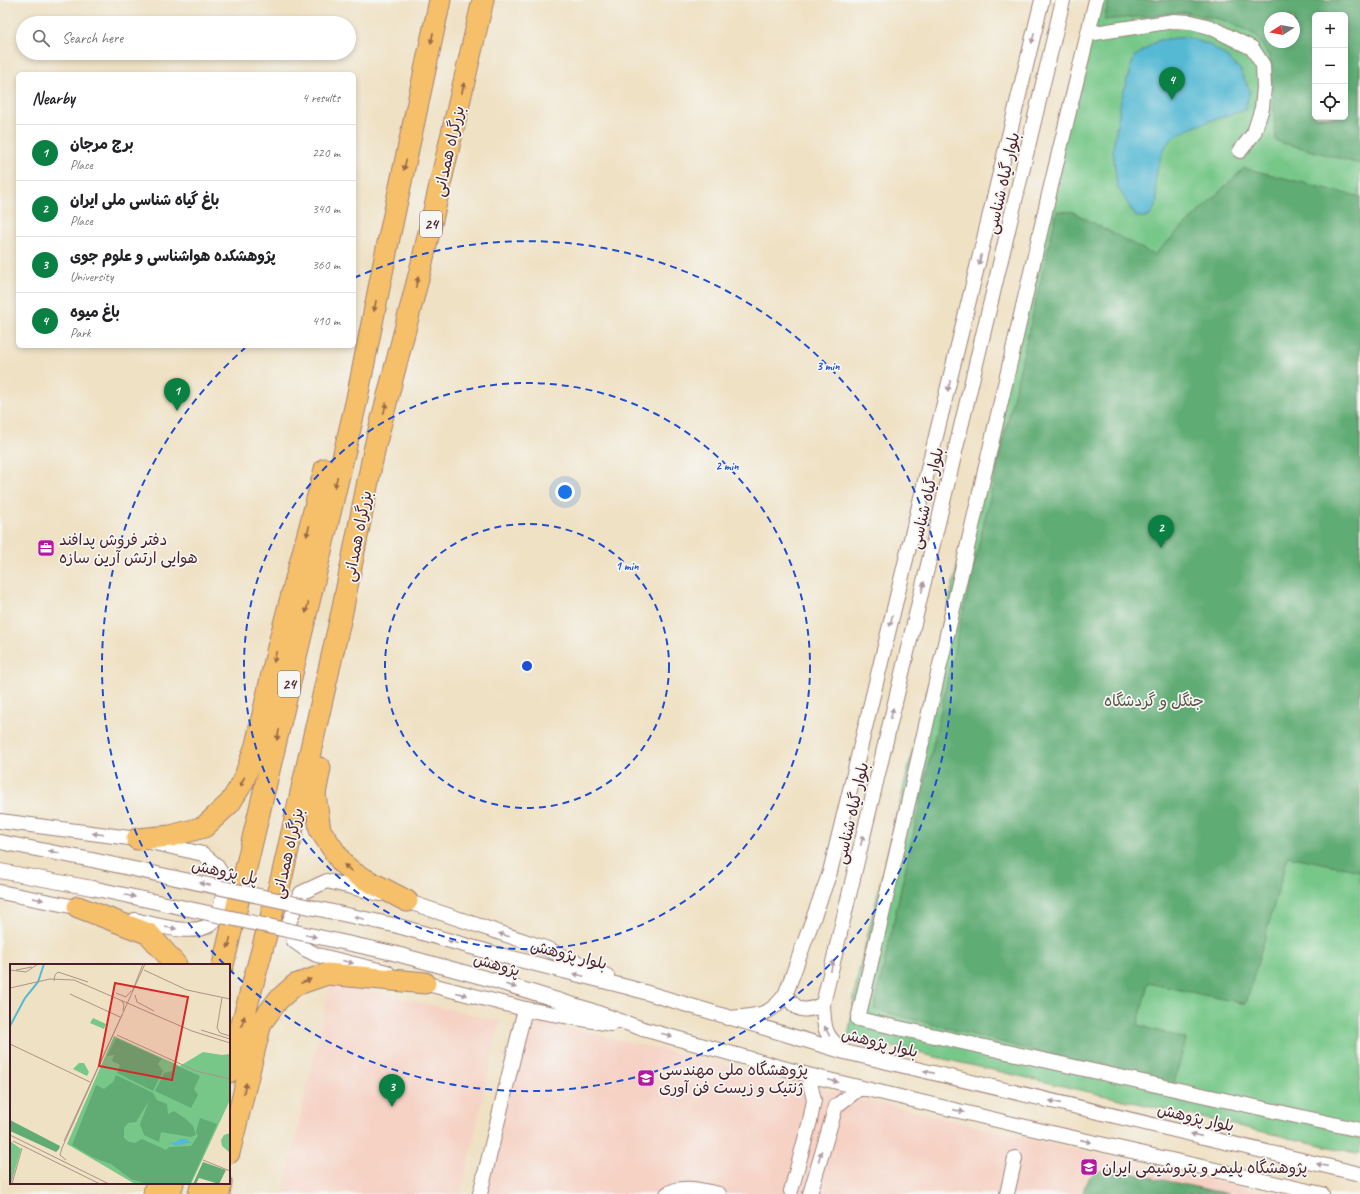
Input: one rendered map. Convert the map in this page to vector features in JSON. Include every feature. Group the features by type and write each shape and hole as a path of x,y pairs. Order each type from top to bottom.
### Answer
{"highway":[{"name":"بزرگراه همدانی","path":"223,964 356,403 389,238 440,0"},
{"name":"بزرگراه همدانی","path":"230,1068 282,876 342,612 375,446 420,271 483,0"},
{"path":"137,839 171,836 204,827 230,803 243,782 256,745 278,647 324,471 356,403"},
{"path":"375,446 378,493 315,794 320,830 343,864 355,874 407,901"},
{"path":"78,907 149,934 175,964"},
{"path":"230,1149 261,1023 278,1000 294,986 327,974 425,983"},
{"path":"154,1194 156,1184"},
{"path":"170,1194 173,1184"},
{"path":"199,1194 202,1184"},
{"path":"219,1194 221,1184"}],"street":[{"name":"بلوار گیاه شناسی","path":"786,994 830,872 1042,0"},
{"name":"بلوار گیاه شناسی","path":"844,1052 835,1044 824,1028 823,1004 1063,0"},
{"path":"1096,0 1050,190 858,1019 1360,1130"},
{"path":"1088,34 1174,21 1191,22 1210,27 1252,48 1263,65 1264,87 1262,108 1254,133 1240,151"},
{"path":"0,822 137,839 203,854 216,865 226,879 220,908 213,921 201,929 188,930 160,926 78,907 0,892"},
{"name":"پل پژوهش","path":"0,842 92,860 398,926"},
{"name":"پژوهش","path":"0,871 92,888 393,953 489,979 643,1028"},
{"path":"631,988 588,966 545,948 407,901 327,880 301,893 289,923 294,942 304,949 317,954 425,983 525,1009 643,1028 808,1075 860,1088 1322,1194"},
{"name":"بلوار پژوهش","path":"398,926 496,954 631,988 844,1052 1360,1174"},
{"path":"727,1018 752,1016 771,1011 779,1004 786,994 791,1003 800,1009 811,1010 823,1004"},
{"path":"480,1194 525,1009"},
{"path":"808,1075 814,1100 810,1121 788,1192 798,1190 809,1194 836,1106 860,1088"},
{"path":"1007,1194 1015,1158"},
{"path":"668,1194 673,1190 690,1189 719,1194"}],"shaded area":[{"path":"331,982 500,1021 461,1194 283,1194"},
{"name":"پژوهشگاه ملی مهندسی ژنتیک و زیست فن آوری","path":"526,1017 1033,1140 1270,1194 485,1194"}],"green space":[{"name":"جنگل و گردشگاه","path":"1095,0 1360,0 1360,1154 848,1037 857,979"},
{"path":"1109,0 1360,0 1360,164 1276,141 1270,58 1256,35 1223,20 1185,12 1104,20"},
{"name":"جنگل و گردشگاه","path":"1244,168 1360,197 1360,871 1288,856 1246,1004 1148,983 1138,1025 1186,1039 1173,1087 874,1009 957,638 1057,211 1073,212 1154,255"},
{"path":"1111,1169 1228,1194 1083,1194 1086,1183 1091,1176 1100,1171"}],"water":[{"path":"1186,37 1210,45 1240,69 1250,91 1245,110 1188,129 1169,141 1162,155 1157,172 1155,183 1157,197 1156,205 1149,217 1136,217 1117,186 1113,149 1121,100 1134,57 1159,40"}],"place":[{"name":"باغ میوه","path":"1172,100"},
{"name":"برج مرجان","path":"177,411"},
{"name":"دفتر فروش پدافند هوایی ارتش آرین سازه","path":"46,548"},
{"name":"باغ گیاه‌ شناسی ملی ایران","path":"1161,548"},
{"name":"پژوهشگاه ملی مهندسی ژنتیک و زیست فن آوری","path":"646,1078"},
{"name":"پژوهشکده هواشناسی و علوم جوی","path":"392,1107"},
{"name":"پژوهشگاه پلیمر و پتروشیمی ایران","path":"1089,1167"}]}
